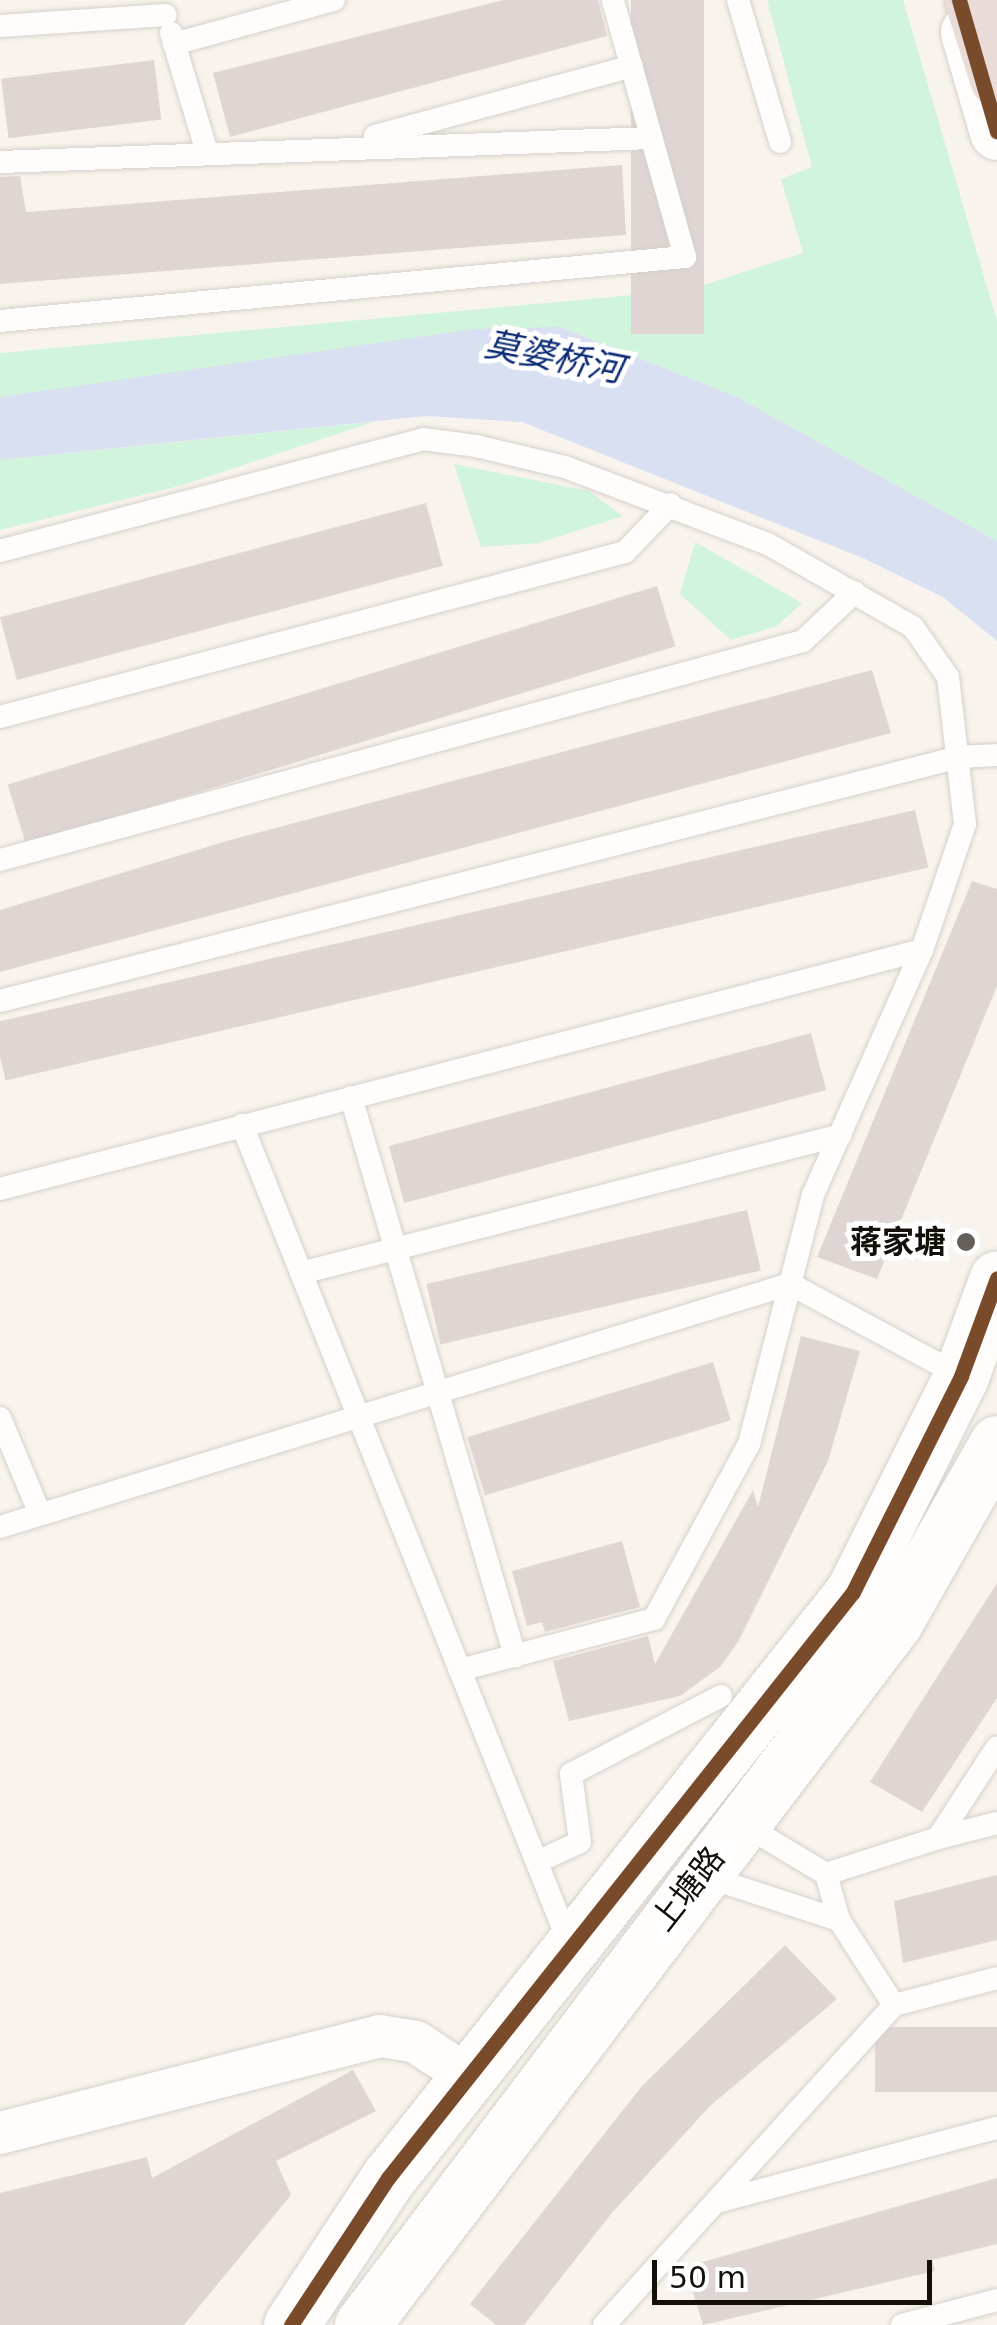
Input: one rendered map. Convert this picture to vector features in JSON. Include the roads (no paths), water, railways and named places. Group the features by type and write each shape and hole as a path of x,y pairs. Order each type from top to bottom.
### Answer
{"highway":[{"path":"972,0 997,79"}],"main road":[{"path":"959,0 997,132"},
{"name":"上塘路","path":"291,2325 388,2178 853,1592 961,1376 997,1278"},
{"name":"上塘路","path":"362,2325 698,1874 896,1622 997,1443"}],"street":[{"path":"0,2133 380,2036 416,2042 468,2076"}],"lane":[{"path":"174,44 334,0"},
{"path":"0,321 685,257 613,0"},
{"path":"738,0 780,142"},
{"path":"0,26 163,8 206,149"},
{"path":"340,146 632,66"},
{"path":"0,162 206,149 652,138"},
{"path":"0,551 422,440 565,467 670,504 855,592 912,627 948,677 965,824 922,950 813,1195 748,1444 654,1618 460,1670"},
{"path":"0,717 625,552 670,504"},
{"path":"0,860 803,642 855,592"},
{"path":"0,1002 959,757 997,755"},
{"path":"0,1188 922,950"},
{"path":"351,1097 432,1390 515,1656"},
{"path":"242,1125 570,1945"},
{"path":"301,1273 841,1135"},
{"path":"0,1526 432,1390 790,1284 961,1376"},
{"path":"0,1418 40,1514"},
{"path":"537,1862 580,1842 571,1774 721,1696"},
{"path":"938,1838 997,1747"},
{"path":"741,1822 826,1874 839,1920 894,2004"},
{"path":"826,1874 997,1823"},
{"path":"698,1874 839,1920"},
{"path":"604,2325 894,2004 997,1978"},
{"path":"716,2202 997,2128"},
{"path":"902,2325 997,2300"}],"water":[{"name":"莫婆桥河","path":"560,327 735,396 997,541 997,641 943,597 865,559 522,422 426,416 0,460 0,397 474,329"}],"place":[{"name":"蒋家塘","path":"966,1242"}]}
